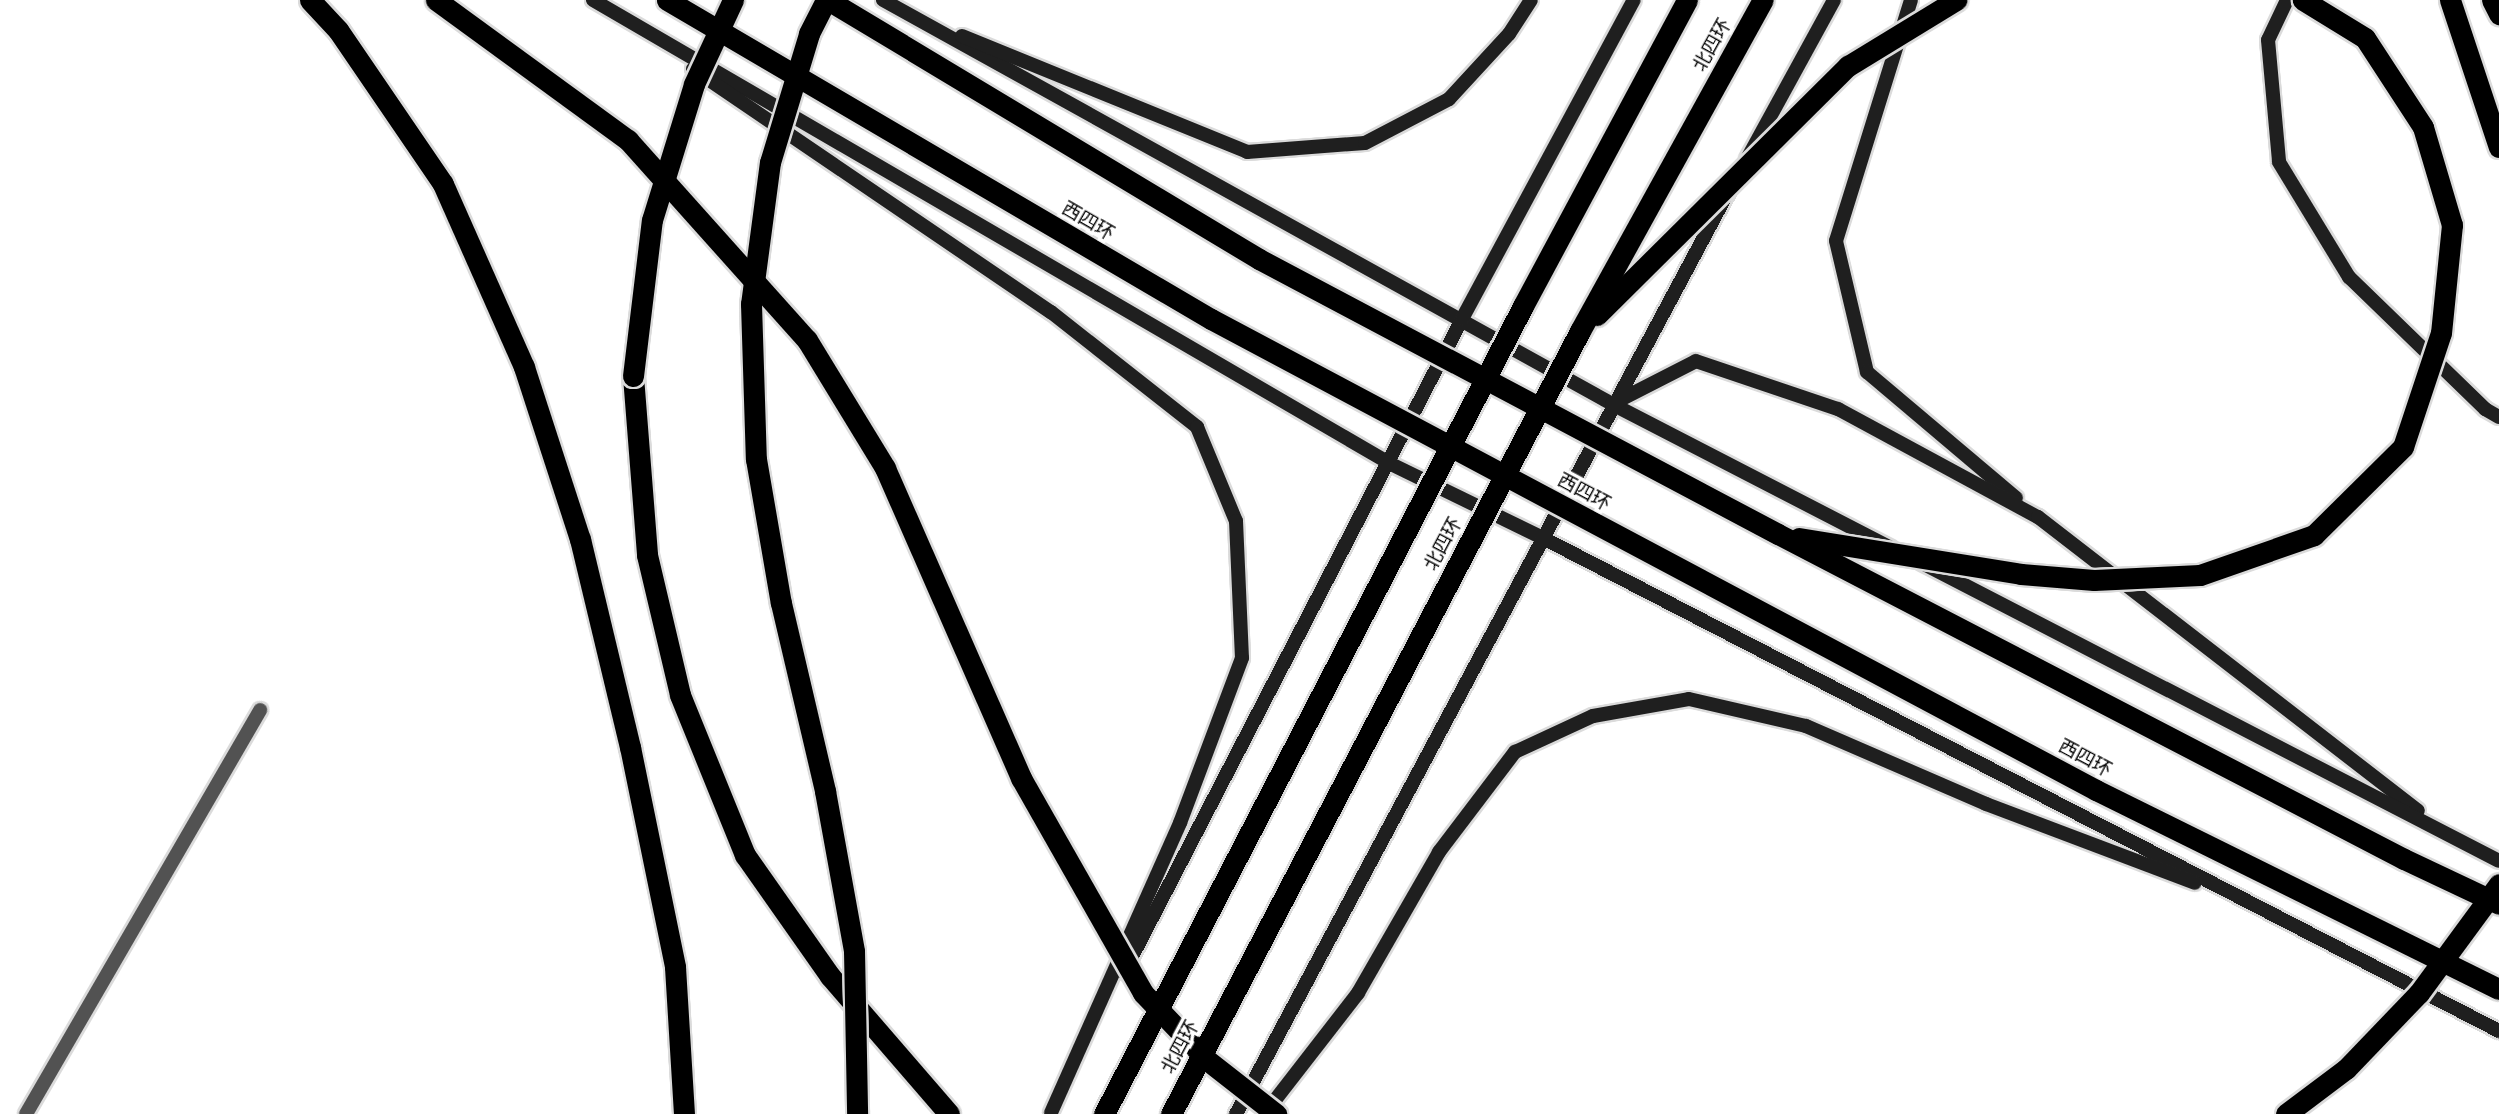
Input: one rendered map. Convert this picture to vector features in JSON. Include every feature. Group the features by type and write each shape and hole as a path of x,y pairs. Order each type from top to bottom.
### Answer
{"highway":[{"path":"310,0 338,30 443,184 524,367 580,539 631,747 675,967 684,1114"},
{"path":"436,0 628,140 807,340 885,468 1021,778 1143,993 1207,1060 1276,1114"},
{"name":"西四环","path":"667,0 1211,320 2096,790 2499,989"},
{"path":"733,0 694,84 652,220 633,376 647,555 680,695 745,855 830,976 949,1114"},
{"path":"857,1114 854,951 825,792 781,603 756,460 751,304 770,162 809,34 827,0 1259,259 1778,534 2404,859 2499,904"},
{"name":"北四环","path":"1104,1114 1522,306 1687,0"},
{"name":"北四环","path":"1171,1114 1580,331 1763,0"},
{"path":"1580,331 1848,66 1956,0"},
{"path":"1778,534 2021,574 2094,580 2200,575 2314,535 2403,447 2441,333 2452,225 2423,127 2365,38 2303,0"},
{"path":"2450,0 2499,146"},
{"path":"2493,0 2499,14"},
{"path":"2286,1114 2346,1069 2419,993 2499,884"}],"street":[{"path":"592,0 1389,463 1541,537 2499,1031"},
{"path":"592,0 1051,312 1197,427 1236,521 1242,658 1180,823 1051,1113"},
{"path":"883,0 1612,404 2499,861"},
{"path":"902,12 1247,152 1366,144 1449,99 1509,34 1531,0"},
{"path":"1051,1113 1462,319 1634,0"},
{"path":"1236,1114 1612,404 1834,0"},
{"path":"1911,0 1836,241 1867,372 2038,517 2446,834"},
{"path":"2287,0 2267,40 2279,162 2349,277 2485,409 2499,417"},
{"path":"1612,404 1696,361 1838,409 2038,517"},
{"path":"1264,1114 1358,993 1439,852 1515,752 1593,716 1689,699 1806,726 1986,804 2259,906"},
{"path":"26,1114 260,710"}]}
